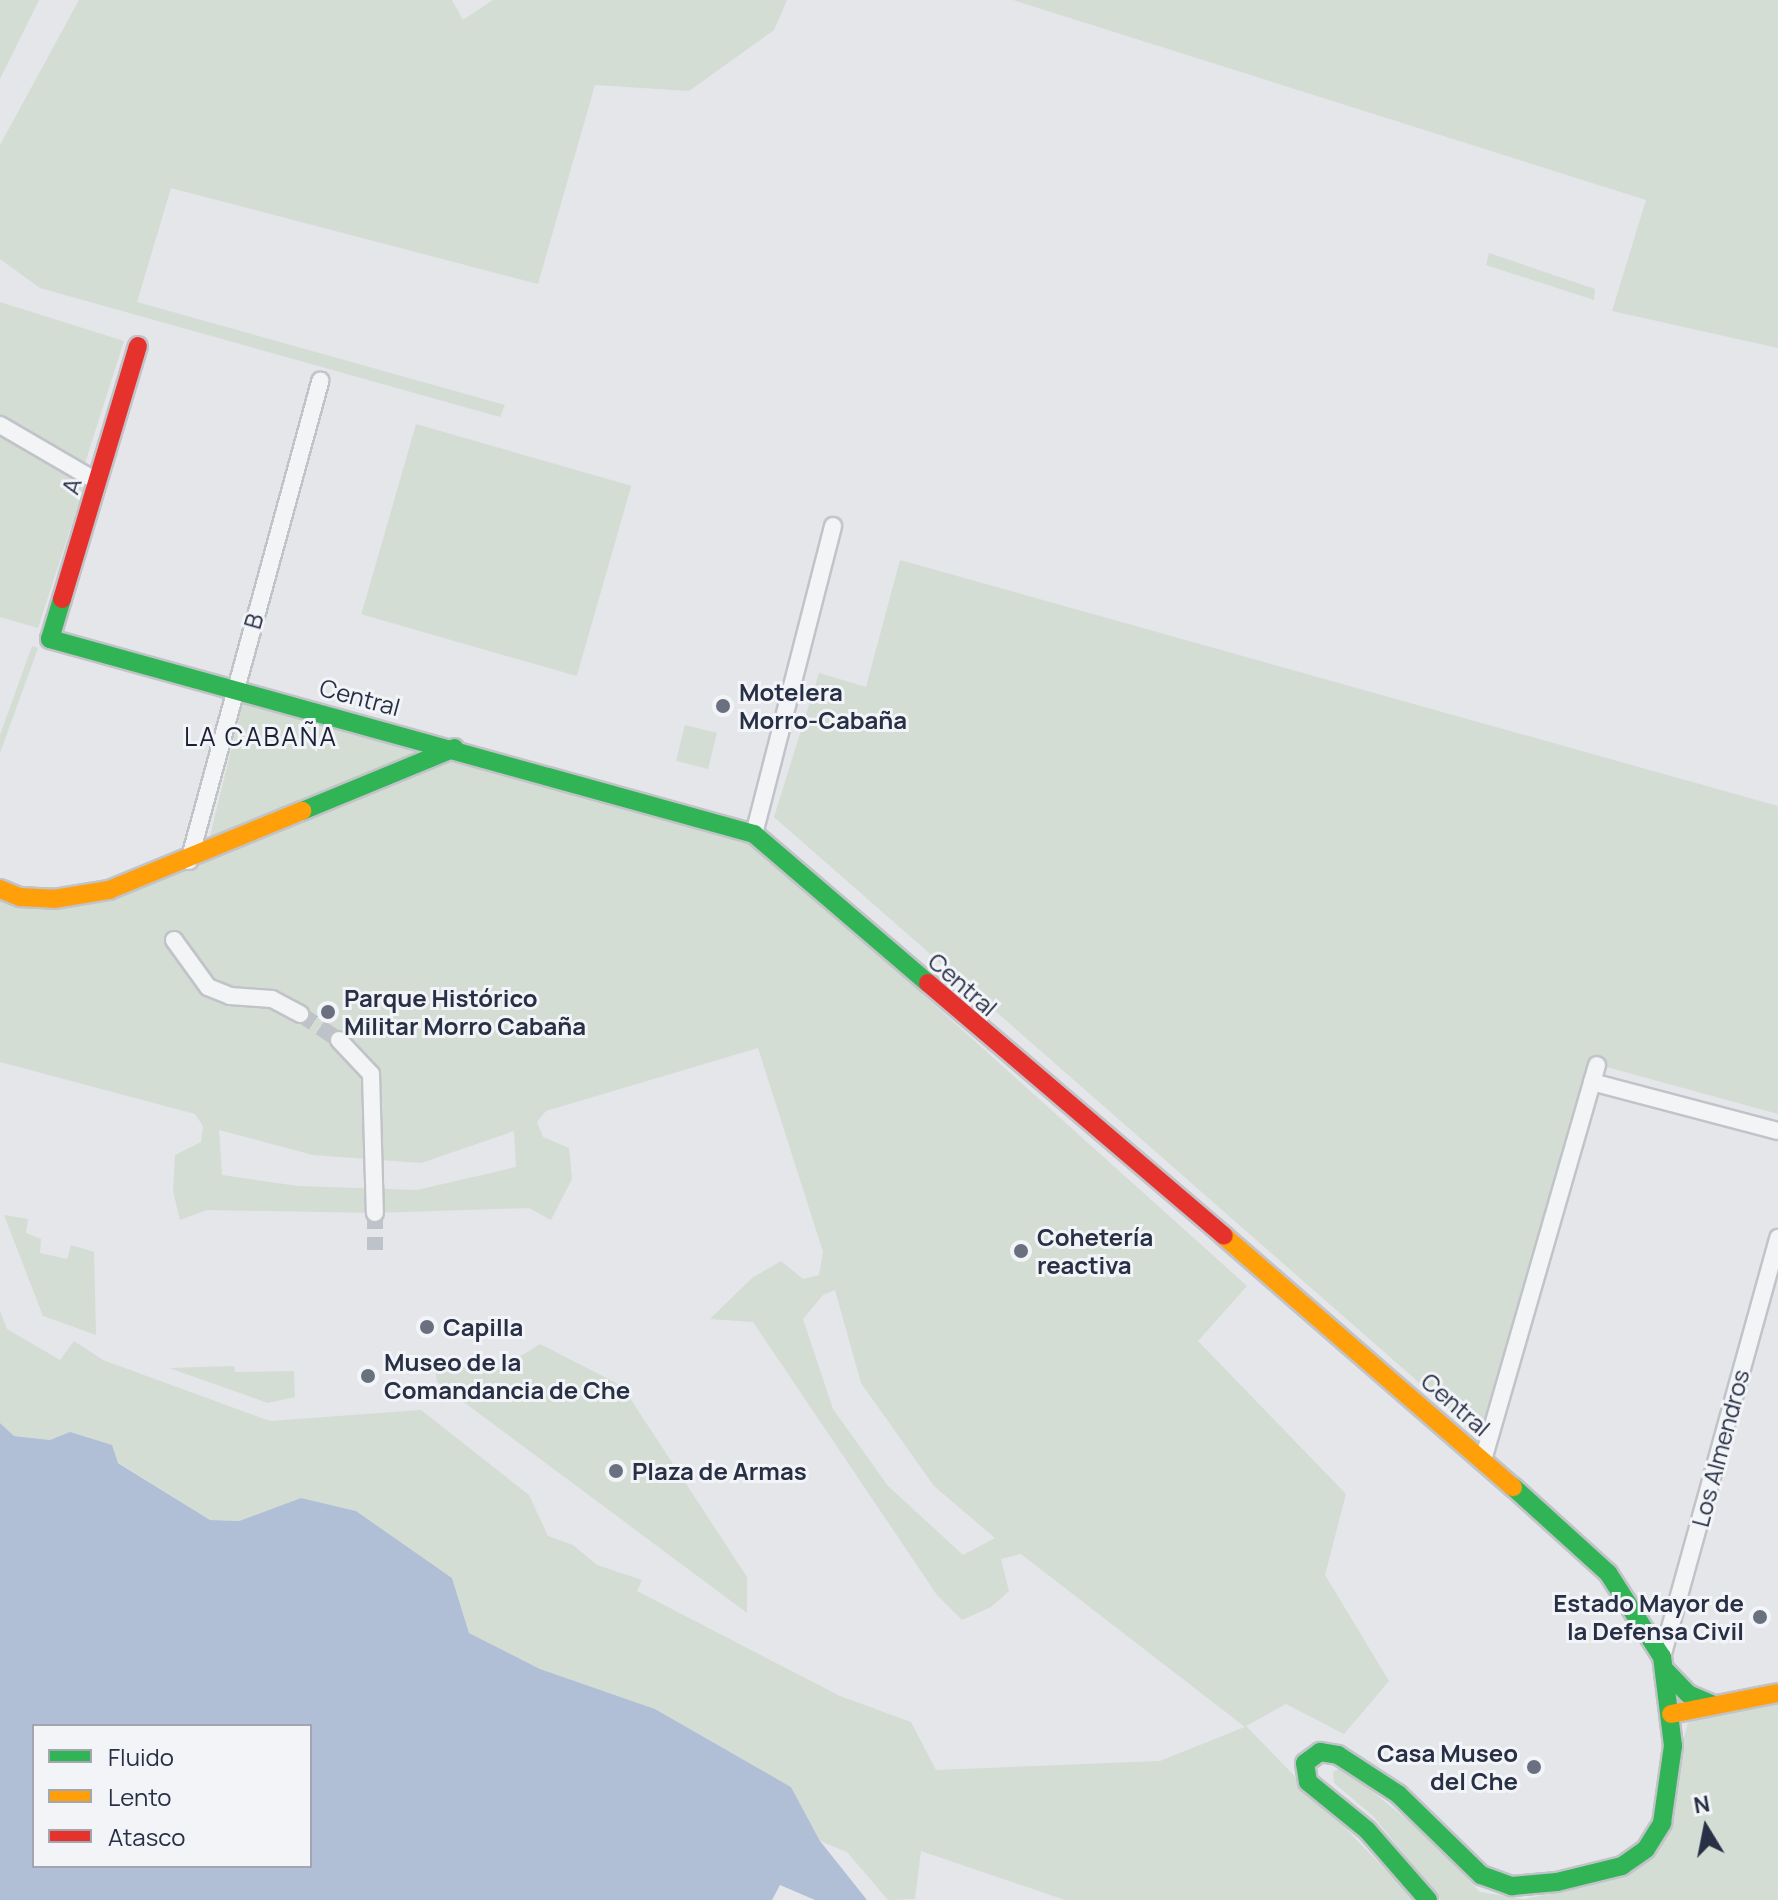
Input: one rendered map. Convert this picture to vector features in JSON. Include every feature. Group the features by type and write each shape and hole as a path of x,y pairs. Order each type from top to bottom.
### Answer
{"street":[{"name":"A","path":"50,639 138,346"},
{"name":"B","path":"189,861 318,388"},
{"path":"0,425 98,482"},
{"path":"754,834 833,526"},
{"name":"Central","path":"50,639 455,748 754,834 1483,1460 1608,1573 1664,1664"},
{"path":"0,889 20,897 72,898 189,861 455,748"},
{"path":"174,940 208,987 230,996 284,1003 300,1014"},
{"path":"339,1040 371,1074 375,1213"},
{"path":"1483,1460 1597,1065"},
{"path":"1592,1082 1778,1131"},
{"name":"Los Almendros","path":"1664,1664 1770,1298 1778,1238"},
{"path":"1664,1664 1688,1694 1714,1705"},
{"path":"1428,1900 1367,1830 1308,1782 1305,1763 1320,1752 1338,1755 1398,1794 1481,1875 1512,1886 1600,1873 1646,1849 1662,1823 1673,1746 1664,1664"},
{"path":"1671,1714 1778,1693"},
{"path":"1673,1746 1693,1710"}],"shaded area":[{"path":"0,0 39,0 0,79"},
{"path":"79,0 452,0 463,20 493,0 787,0 774,30 689,91 595,85 538,284 171,188 137,302 505,405 500,417 40,288 0,259 0,145"},
{"path":"1013,0 1778,0 1778,348 1612,311 1646,200"},
{"path":"1489,253 1595,289 1594,300 1486,265"},
{"path":"0,302 124,341 85,463 0,416"},
{"path":"416,424 631,486 577,676 361,614"},
{"path":"0,432 85,484 38,628 0,617"},
{"path":"900,560 1778,806 1778,1114 1592,1063 1480,1436 774,817 819,673 866,687"},
{"path":"32,646 38,648 0,753 0,735"},
{"path":"243,702 758,846 1247,1286 1198,1341 1346,1494 1325,1575 1389,1681 1344,1734 1286,1704 1246,1726 1415,1900 1065,1900 921,1851 915,1899 888,1900 847,1852 820,1841 791,1787 655,1709 540,1669 469,1633 452,1578 356,1511 301,1498 239,1521 210,1520 70,1432 50,1440 14,1436 0,1423 0,1311 7,1329 60,1360 74,1341 103,1360 270,1421 421,1410 529,1495 548,1536 573,1545 597,1565 642,1580 637,1591 840,1696 911,1722 936,1770 1160,1761 1245,1727 1021,1554 1001,1559 1009,1591 991,1607 962,1620 937,1595 753,1322 710,1319 752,1278 781,1261 803,1279 819,1275 823,1252 758,1048 546,1111 537,1122 543,1137 569,1148 572,1179 551,1220 529,1208 375,1213 207,1210 180,1220 173,1191 175,1155 201,1142 203,1126 195,1114 0,1062 0,900 125,892 203,864","holes":["219,1130 313,1155 421,1163 514,1131 516,1167 417,1190 298,1186 222,1175","835,1290 861,1383 934,1486 995,1538 963,1555 888,1486 833,1409 803,1319 823,1295"]},
{"path":"685,725 717,733 708,769 676,761"},
{"path":"4,1215 28,1219 26,1233 41,1239 40,1253 67,1259 71,1245 94,1252 96,1335 43,1316"},
{"name":"Plaza de Armas","path":"540,1344 622,1386 747,1577 747,1613 437,1382 435,1367 503,1367"},
{"path":"234,1366 235,1372 294,1371 295,1397 268,1403 169,1368"},
{"path":"1778,1700 1778,1900 1441,1900 1373,1816 1334,1783 1333,1772 1342,1767 1425,1834 1480,1892 1524,1899 1586,1887 1629,1868 1653,1849 1688,1723 1706,1712"}],"water":[{"path":"0,1423 14,1436 50,1440 70,1432 112,1445 118,1463 210,1520 239,1521 301,1498 356,1511 452,1578 469,1633 540,1669 655,1709 791,1787 820,1841 867,1900 815,1900 780,1885 772,1900 0,1900"}],"tunnel":[{"path":"300,1014 339,1040"},
{"path":"375,1213 375,1250"}],"traffic: fast":[{"path":"62,599 50,639 754,834 928,983"},
{"path":"302,811 455,748"},
{"path":"1428,1900 1367,1830 1308,1782 1305,1763 1320,1752 1338,1755 1398,1794 1481,1875 1512,1886 1557,1882 1622,1866 1646,1849 1662,1823 1673,1746 1662,1657 1608,1573 1513,1487"},
{"path":"1665,1670 1688,1694 1714,1705"}],"traffic: slow":[{"path":"0,889 20,897 54,899 109,890 302,811"},
{"path":"1224,1236 1513,1487"},
{"path":"1671,1714 1778,1693"}],"traffic: jam":[{"path":"62,599 138,346"},
{"path":"928,983 1224,1236"}],"place":[{"name":"Motelera Morro-Cabaña","path":"723,706"},
{"name":"Parque Histórico Militar Morro Cabaña","path":"328,1012"},
{"name":"Cohetería reactiva","path":"1021,1251"},
{"name":"Capilla","path":"427,1327"},
{"name":"Museo de la Comandancia de Che","path":"368,1376"},
{"name":"Plaza de Armas","path":"616,1471"},
{"name":"Estado Mayor de la Defensa Civil","path":"1760,1617"},
{"name":"Casa Museo del Che","path":"1534,1767"}],"district":[{"name":"LA CABAÑA","path":"261,737"}]}
